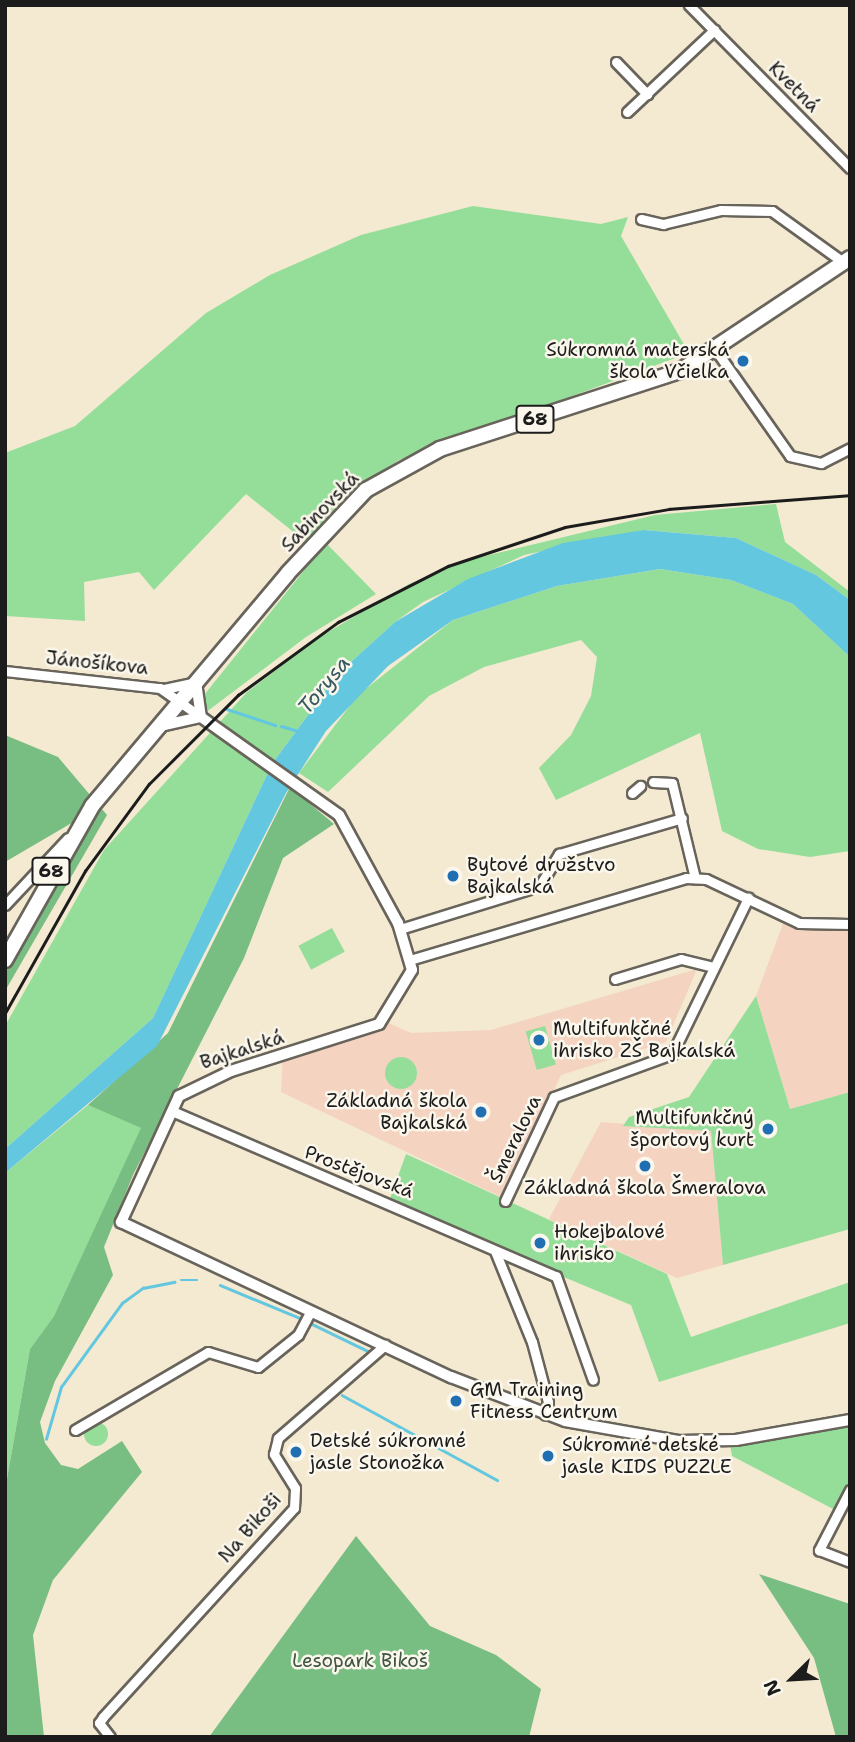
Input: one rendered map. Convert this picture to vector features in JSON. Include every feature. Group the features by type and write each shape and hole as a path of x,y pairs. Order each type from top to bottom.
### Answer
{"main road":[{"name":"Sabinovská","path":"5,961 75,832 156,728 328,527 386,475 447,446 646,384 717,352 846,260"}],"street":[{"name":"Kvetná","path":"689,5 850,168"},
{"path":"627,112 714,30"},
{"path":"616,62 647,94"},
{"path":"641,219 663,224 721,210 772,211 846,260"},
{"path":"717,352 790,456 821,463 850,448"},
{"name":"Jánošíkova","path":"5,671 164,689 180,701"},
{"path":"164,689 196,682 201,717"},
{"path":"180,701 243,747 296,781 351,831 413,959 695,878 748,898 799,923 850,924"},
{"path":"156,728 201,717"},
{"path":"653,782 672,783 695,878"},
{"path":"400,929 534,888 559,854 681,818"},
{"path":"5,905 75,832"},
{"name":"Šmeralova","path":"505,1201 554,1097 672,1054 748,898"},
{"name":"Bajkalská","path":"310,1311 121,1222 172,1111 193,1084 379,1024 405,987 413,959"},
{"path":"615,979 681,959 714,967"},
{"name":"Prostějovská","path":"172,1111 520,1261 564,1286 593,1380"},
{"path":"494,1250 508,1270 548,1400 545,1415"},
{"path":"508,1270 520,1261"},
{"path":"75,1430 208,1352 258,1367 298,1335 310,1311 545,1415 678,1441 736,1440 850,1420"},
{"name":"Na Bikoši","path":"110,1737 99,1723 103,1717 294,1508 295,1488 274,1454 278,1438 385,1345"},
{"path":"850,1490 819,1550 850,1562"}],"shaded area":[{"path":"787,913 850,927 850,1092 790,1109 756,996"},
{"name":"Základná škola Bajkalská","path":"697,969 666,1042 561,1075 503,1198 281,1092 283,1054 384,1021 411,1033 491,1030"},
{"name":"Základná škola Šmeralova","path":"601,1122 711,1131 723,1265 677,1278 549,1219"}],"green space":[{"path":"473,206 601,224 628,217 621,236 689,353 399,460 344,497 306,542 246,494 154,590 139,572 84,582 85,621 5,616 5,453 75,426 206,313 270,275 361,235"},
{"path":"776,504 785,542 850,592 850,600 816,575 736,538 644,530 524,555 423,602 395,622 339,673 272,764 153,1018 5,1149 5,1026 104,850 247,692 318,638 409,584 464,561 655,515"},
{"path":"326,543 376,594 306,637 205,713 204,695"},
{"path":"660,569 731,580 793,604 850,657 850,851 810,857 758,849 722,831 700,733 556,800 539,768 571,735 591,696 597,657 581,640 484,667 429,696 328,792 299,773 358,695 453,620 557,586"},
{"path":"5,735 58,757 107,815 5,991 5,970 87,814 5,862"},
{"path":"290,787 334,824 283,858 244,958 133,1175 104,1247 113,1275 55,1381 40,1422 45,1443 61,1465 78,1469 122,1441 142,1472 53,1580 33,1635 44,1737 5,1737 5,1490 30,1349 54,1316 141,1128 88,1105 168,1033"},
{"path":"332,928 345,952 311,970 298,946"},
{"path":"756,996 790,1109 850,1092 850,1229 723,1265 711,1131 623,1126 629,1117 689,1097"},
{"name":"Multifunkčné ihrisko ZŠ Bajkalská","path":"545,1026 556,1064 537,1070 526,1032"},
{"path":"401,1057 412,1062 417,1073 412,1084 401,1089 390,1084 385,1073 390,1062"},
{"path":"88,1105 142,1128 54,1316 30,1349 5,1490 5,1173"},
{"path":"406,1154 667,1274 691,1337 850,1282 850,1323 659,1382 631,1305 388,1204"},
{"path":"96,1422 105,1425 108,1434 105,1443 96,1446 87,1443 84,1434 87,1425"},
{"path":"850,1423 850,1485 835,1510 732,1456 729,1438 817,1433"},
{"name":"Lesopark Bikoš","path":"356,1536 430,1626 496,1655 541,1689 529,1737 209,1737"},
{"path":"759,1574 850,1604 850,1737 836,1737 814,1658"}],"water":[{"path":"644,530 736,538 816,575 850,600 850,657 793,604 731,580 660,569 557,586 453,620 388,666 326,731 286,793 157,1046 5,1173 5,1149 153,1018 272,764 339,673 395,622 468,579 563,543"}],"waterway":[{"path":"227,709 275,725"},
{"path":"281,726 295,730"},
{"path":"181,1280 197,1280"},
{"path":"46,1439 61,1387 122,1303 143,1288 174,1282"},
{"path":"220,1285 300,1318"},
{"path":"312,1324 372,1353"},
{"path":"342,1395 497,1480"}],"railway":[{"path":"5,1013 85,871 149,784 238,695 338,622 448,566 565,527 669,509 850,495"}],"place":[{"name":"Súkromná materská škola Včielka","path":"743,361"},
{"name":"Bytové družstvo Bajkalská","path":"453,876"},
{"name":"Multifunkčné ihrisko ZŠ Bajkalská","path":"539,1040"},
{"name":"Základná škola Bajkalská","path":"481,1112"},
{"name":"Multifunkčný športový kurt","path":"768,1129"},
{"name":"Základná škola Šmeralova","path":"645,1166"},
{"name":"Hokejbalové ihrisko","path":"540,1243"},
{"name":"GM Training Fitness Centrum","path":"456,1401"},
{"name":"Detské súkromné jasle Stonožka","path":"296,1452"},
{"name":"Súkromné detské jasle KIDS PUZZLE","path":"548,1456"}],"water label":[{"name":"Torysa","path":"324,685"}]}
